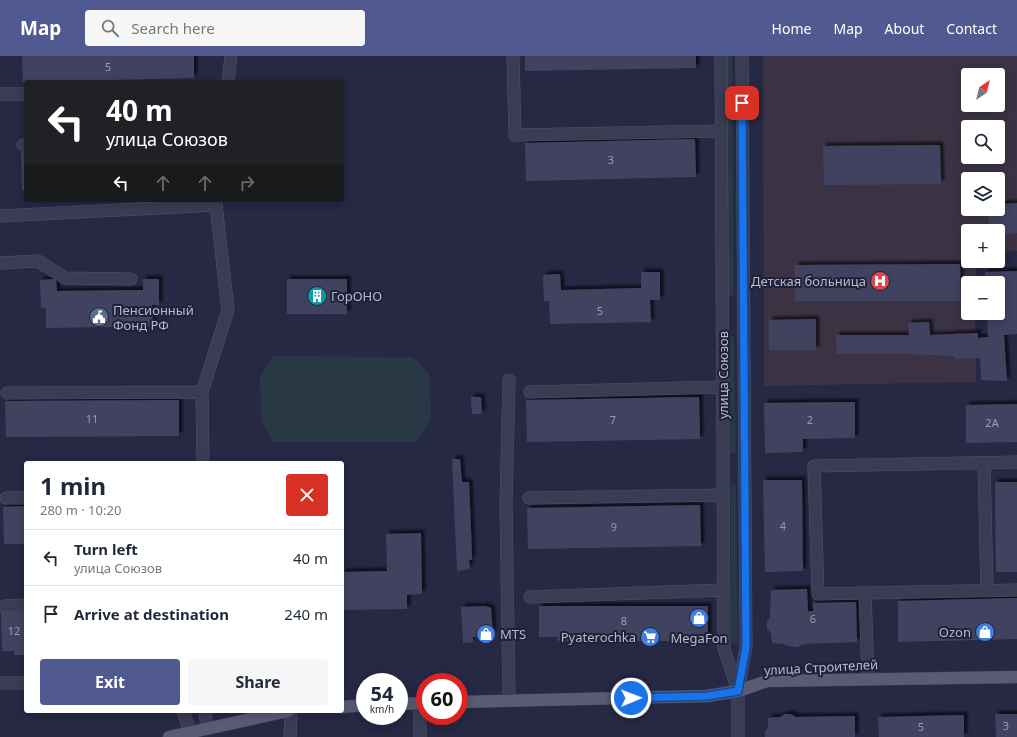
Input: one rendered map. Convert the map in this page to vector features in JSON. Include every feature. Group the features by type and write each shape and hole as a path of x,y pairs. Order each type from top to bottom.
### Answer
{"main road":[{"name":"улица Строителей","path":"468,702 707,696 738,691 767,681 1017,676"},
{"path":"344,707 356,706"},
{"path":"169,737 279,713"}],"street":[{"path":"228,80 231,56"},
{"path":"513,56 515,135 721,131"},
{"name":"улица Союзов","path":"721,56 724,649 738,691"},
{"name":"улица Союзов","path":"738,737 738,691 746,647 742,56"},
{"path":"0,94 24,94"},
{"path":"0,216 216,202 228,310 202,392 203,461"},
{"path":"0,263 38,260 65,278 131,279"},
{"path":"722,310 743,308"},
{"path":"509,380 506,504 509,700"},
{"path":"530,392 723,387"},
{"path":"7,393 202,392"},
{"path":"723,462 744,463"},
{"path":"1017,462 814,466 818,594 1017,590"},
{"path":"984,463 987,590"},
{"path":"529,498 723,495"},
{"path":"6,498 24,498"},
{"path":"530,597 724,590"},
{"path":"865,593 868,679"},
{"path":"4,606 24,605"},
{"path":"0,684 24,683"},
{"path":"184,713 190,732"},
{"path":"205,713 207,728"},
{"path":"289,713 290,737"},
{"path":"420,737 421,725"}],"shaded area":[{"path":"726,56 732,56 734,295 728,297"},
{"path":"763,56 1017,56 1017,251 1005,252 1005,224 961,224 961,268 976,268 976,276 961,276 961,320 975,320 976,382 764,386"},
{"path":"734,336 736,453 730,453 728,337"},
{"path":"273,356 413,357 430,375 431,420 416,442 273,442 261,420 260,377"},
{"path":"731,484 736,485 738,643 731,643"}],"building":[{"path":"22,56 194,56 194,78 24,80 23,82"},
{"path":"525,56 696,56 696,68 525,71"},
{"path":"695,139 696,177 526,181 525,143"},
{"path":"940,145 941,184 824,185 823,146"},
{"path":"21,152 24,152 24,190 22,190"},
{"path":"1017,203 1017,233 1005,234 1005,224 989,224 988,216 1005,216 1005,204"},
{"path":"960,264 961,301 795,301 795,265"},
{"path":"1017,271 1017,334 1004,335 1007,381 981,380 980,358 954,359 954,356 909,354 837,354 836,335 909,335 908,323 929,322 930,335 978,333 978,338 988,337 987,320 1005,320 1005,276 985,276 985,272"},
{"path":"641,272 660,272 660,300 650,300 651,322 550,324 549,301 544,301 543,275 560,274 561,290 641,288"},
{"name":"Пенсионный Фонд РФ","path":"56,279 57,291 143,290 143,279 159,279 159,305 152,305 153,326 46,328 46,308 41,308 40,280"},
{"name":"ГорОНО","path":"287,279 347,279 347,314 287,314"},
{"path":"816,319 816,350 769,350 769,320"},
{"path":"471,397 481,397 482,414 472,414"},
{"path":"699,397 700,439 527,442 526,400"},
{"path":"179,400 179,436 6,437 5,401"},
{"path":"855,402 855,438 803,439 803,452 765,453 764,403"},
{"path":"1017,404 1017,442 966,443 966,405"},
{"path":"452,459 460,459 462,482 469,482 472,560 469,560 470,569 457,571"},
{"path":"763,480 802,480 803,571 765,572"},
{"path":"995,482 1017,482 1017,572 996,572"},
{"path":"700,505 701,546 528,549 527,508"},
{"path":"24,506 24,544 4,544 3,507"},
{"path":"421,533 422,594 407,595 407,609 344,610 344,572 387,571 386,534"},
{"path":"807,589 808,611 813,611 813,603 856,602 857,642 804,644 797,647 772,643 771,633 767,629 767,622 770,617 771,590"},
{"path":"1017,598 1017,639 898,642 898,601"},
{"path":"485,606 491,608 493,632 489,637 473,637 473,642 463,643 461,607"},
{"path":"539,606 708,606 708,637 703,637 703,641 558,641 558,637 539,637"},
{"path":"1,612 24,612 24,655 14,655 14,651 2,651"},
{"path":"785,714 791,714 796,717 855,716 855,737 765,737 765,731 768,727 768,718 780,717"},
{"path":"995,714 1017,714 1017,737 996,737"},
{"path":"964,715 964,737 879,737 878,717"}],"place":[{"name":"Детская больница","path":"880,281"},
{"name":"ГорОНО","path":"317,296"},
{"name":"Пенсионный Фонд РФ","path":"99,317"},
{"name":"MegaFon","path":"699,618"},
{"name":"Ozon","path":"985,632"},
{"name":"MTS","path":"486,634"},
{"name":"Pyaterochka","path":"650,637"}],"route":[{"path":"631,698 707,696 738,691 746,647 742,103"}]}
